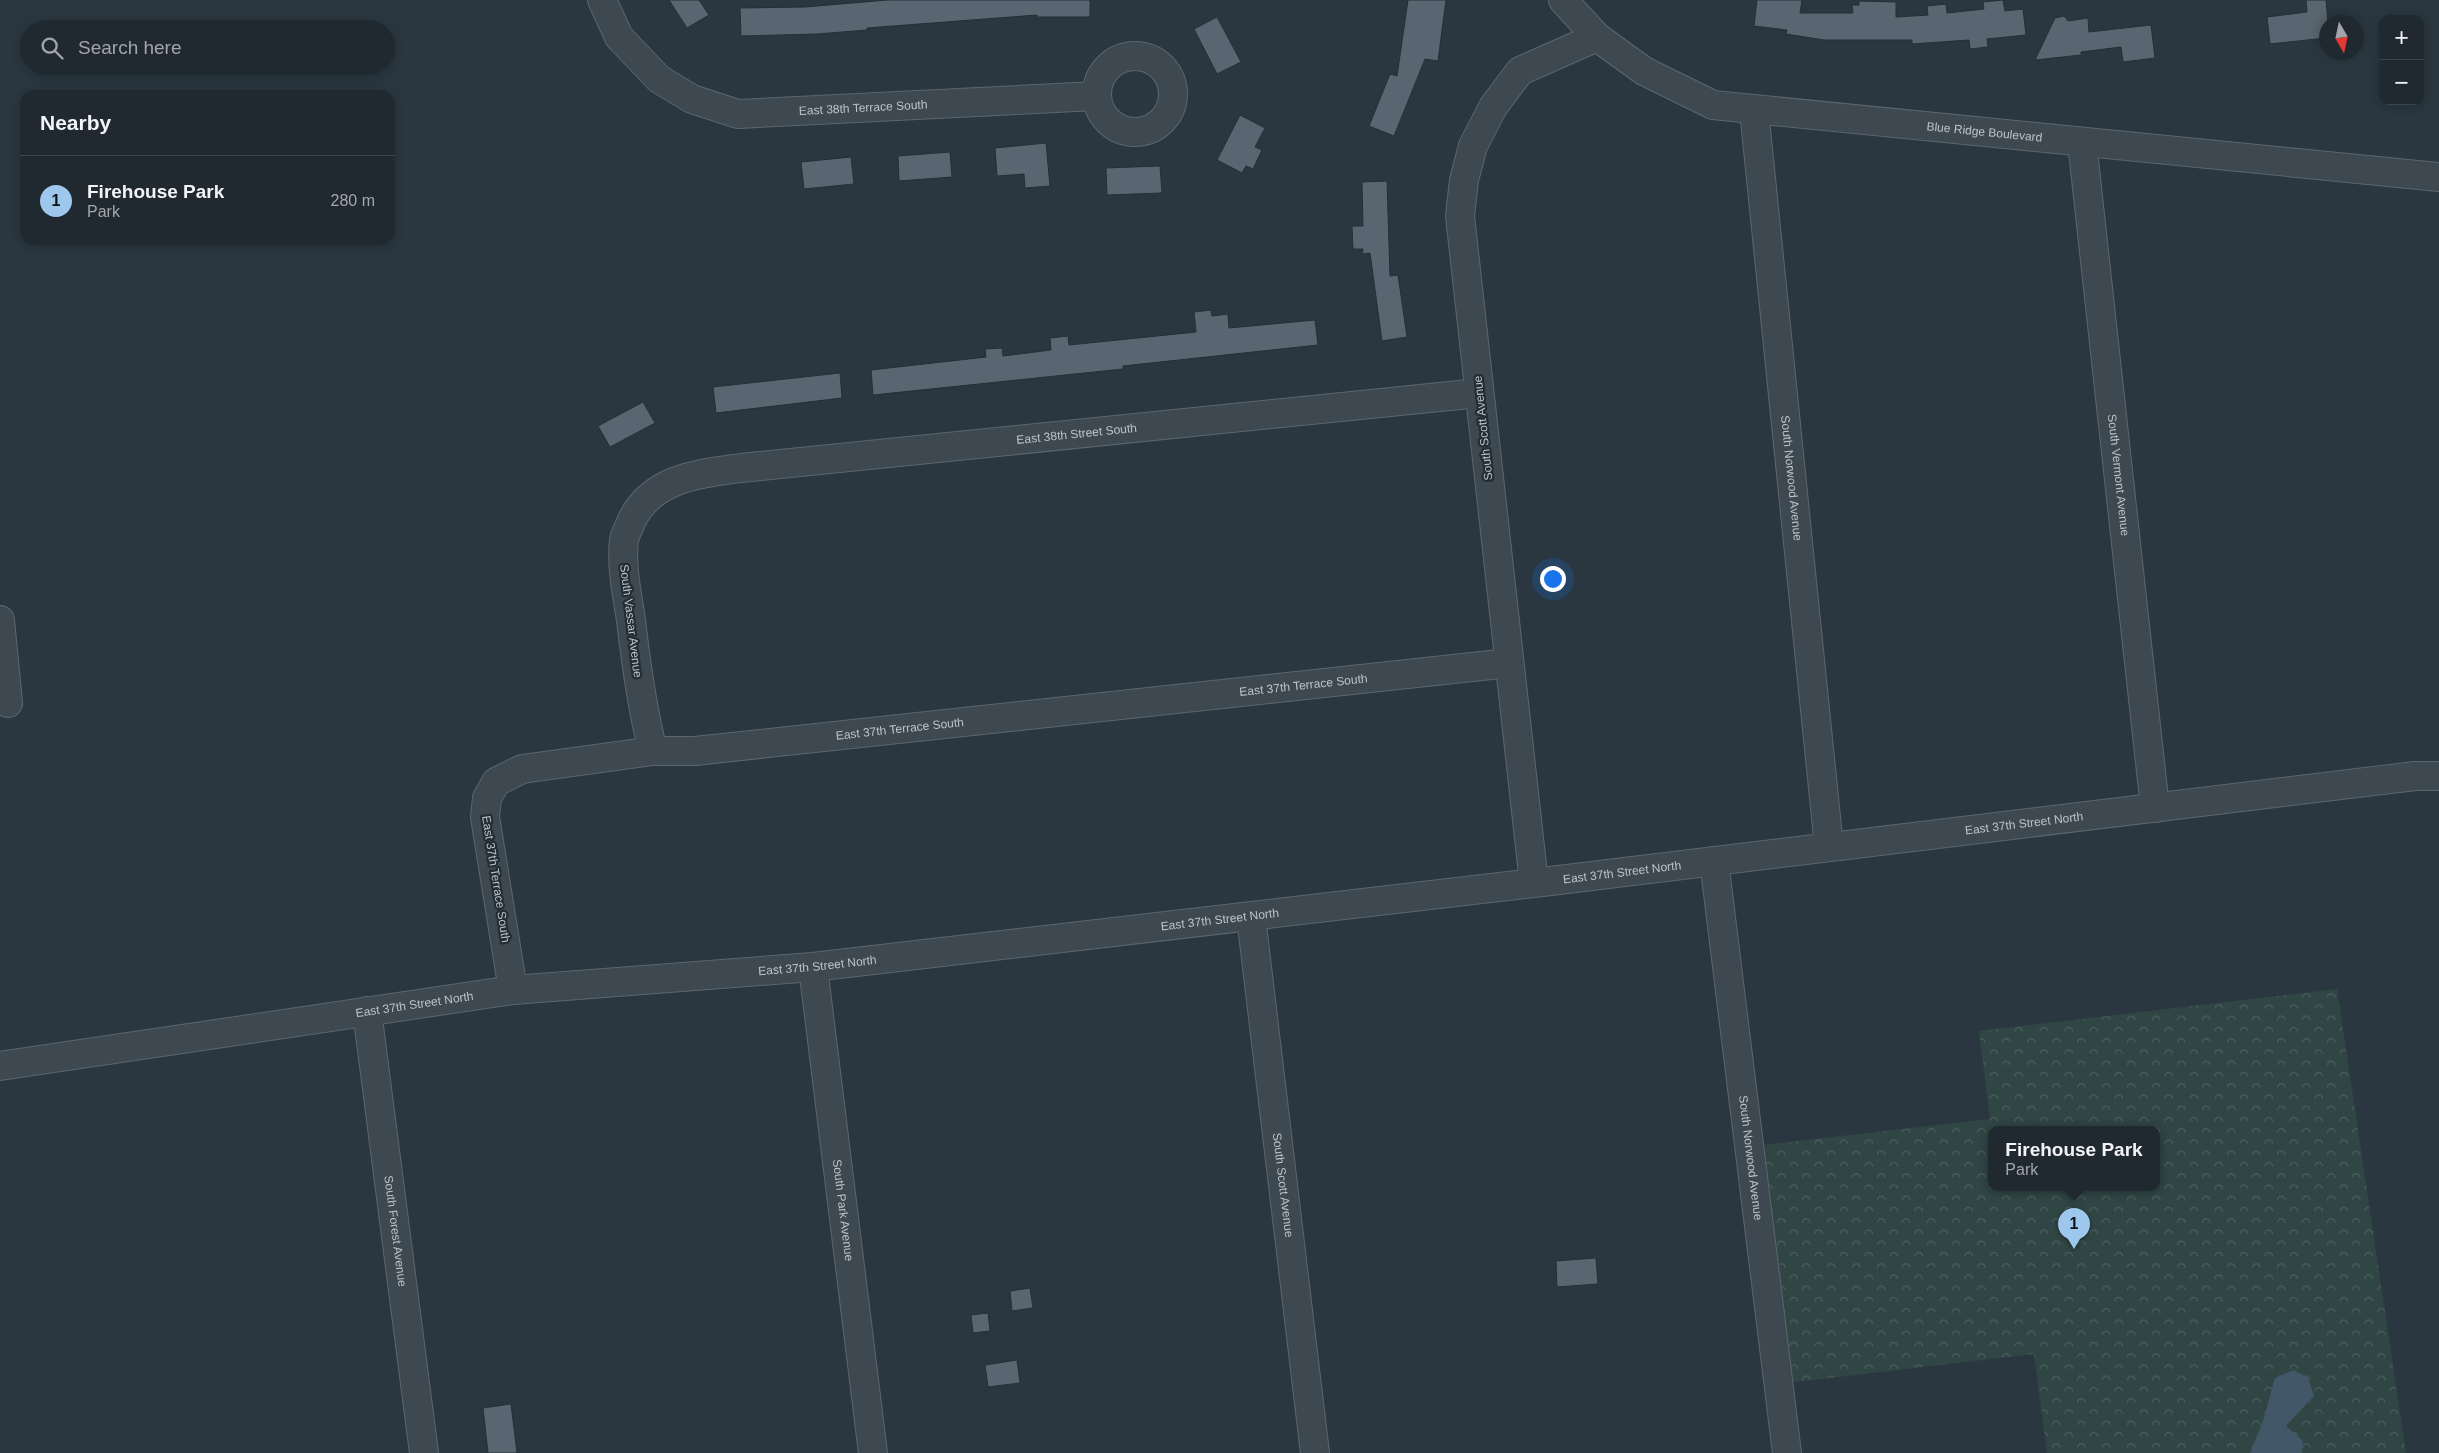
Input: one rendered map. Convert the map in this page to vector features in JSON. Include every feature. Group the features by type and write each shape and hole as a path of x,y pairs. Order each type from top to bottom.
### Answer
{"street":[{"name":"East 38th Terrace South","path":"602,0 619,37 659,79 692,99 738,114 1096,96"},
{"name":"Blue Ridge Boulevard","path":"1563,0 1597,37 1644,71 1692,97 1713,105 2439,177"},
{"name":"South Scott Avenue","path":"1534,883 1460,216 1464,180 1474,146 1493,106 1520,71 1597,37"},
{"name":"South Norwood Avenue","path":"1754,110 1829,848"},
{"name":"South Vermont Avenue","path":"2082,142 2155,808"},
{"name":"East 38th Street South","path":"674,480 707,472 741,468 1480,393"},
{"name":"South Vassar Avenue","path":"653,751 641,699 623,564 624,538 635,514 652,494 674,480"},
{"path":"0,620 8,703"},
{"name":"East 37th Terrace South","path":"513,985 485,817 487,798 496,782 522,769 653,751 695,751 1509,663"},
{"name":"East 37th Street North","path":"0,1066 367,1012 513,985 812,967 1251,917 2415,776 2439,776"},
{"name":"South Norwood Avenue","path":"1714,861 1787,1453"},
{"name":"South Scott Avenue","path":"1251,917 1315,1453"},
{"name":"South Park Avenue","path":"812,967 873,1453"},
{"name":"South Forest Avenue","path":"367,1012 424,1453"}],"green space":[{"path":"2337,989 2406,1453 2047,1453 2034,1354 1787,1383 1763,1145 1990,1119 1979,1031"}],"water":[{"path":"2294,1370 2308,1378 2314,1396 2286,1426 2303,1441 2302,1453 2250,1453 2263,1421 2275,1378"}],"building":[{"path":"669,0 699,0 709,15 687,28"},
{"path":"888,0 1090,0 1090,17 1037,17 1037,15 867,28 867,30 817,34 741,36 740,8 805,7"},
{"path":"1408,0 1446,0 1438,61 1425,59 1394,136 1369,126 1390,74 1397,76"},
{"path":"1757,0 1802,0 1800,13 1853,13 1852,5 1859,5 1859,1 1896,2 1896,17 1928,15 1927,6 1946,4 1947,13 1984,9 1983,2 2003,0 2005,11 2023,9 2026,35 1987,39 1988,47 1970,49 1969,40 1912,44 1912,40 1824,40 1786,34 1787,30 1754,26"},
{"path":"2306,0 2326,0 2327,15 2319,15 2319,39 2270,44 2267,17 2307,12"},
{"path":"2064,16 2068,21 2088,18 2089,32 2151,25 2155,58 2123,62 2121,47 2081,52 2081,55 2035,60 2055,18"},
{"path":"1217,17 1241,62 1217,74 1194,29"},
{"path":"1240,115 1265,128 1255,147 1262,150 1253,169 1246,166 1242,173 1217,160"},
{"path":"1046,143 1050,186 1025,188 1024,174 997,176 995,148"},
{"path":"950,152 952,177 899,181 898,156"},
{"path":"851,157 854,184 804,189 801,162"},
{"path":"1160,166 1162,193 1107,195 1106,168"},
{"path":"1387,181 1390,276 1398,275 1407,337 1382,341 1370,253 1362,254 1363,249 1353,249 1352,226 1363,226 1362,182"},
{"path":"1211,310 1212,316 1228,314 1229,328 1315,320 1318,345 1123,366 1123,369 873,395 871,370 986,357 985,349 1002,348 1003,356 1051,350 1050,338 1068,336 1069,345 1196,332 1194,312"},
{"path":"840,373 842,398 716,413 713,387"},
{"path":"643,402 655,423 610,447 598,426"},
{"path":"1596,1258 1598,1284 1557,1287 1556,1261"},
{"path":"1030,1288 1033,1308 1012,1311 1010,1291"},
{"path":"988,1313 990,1331 973,1333 971,1315"},
{"path":"1017,1360 1020,1383 988,1387 985,1365"},
{"path":"511,1404 517,1453 488,1453 483,1408"}],"place":[{"name":"Firehouse Park","path":"2074,1249"}]}
